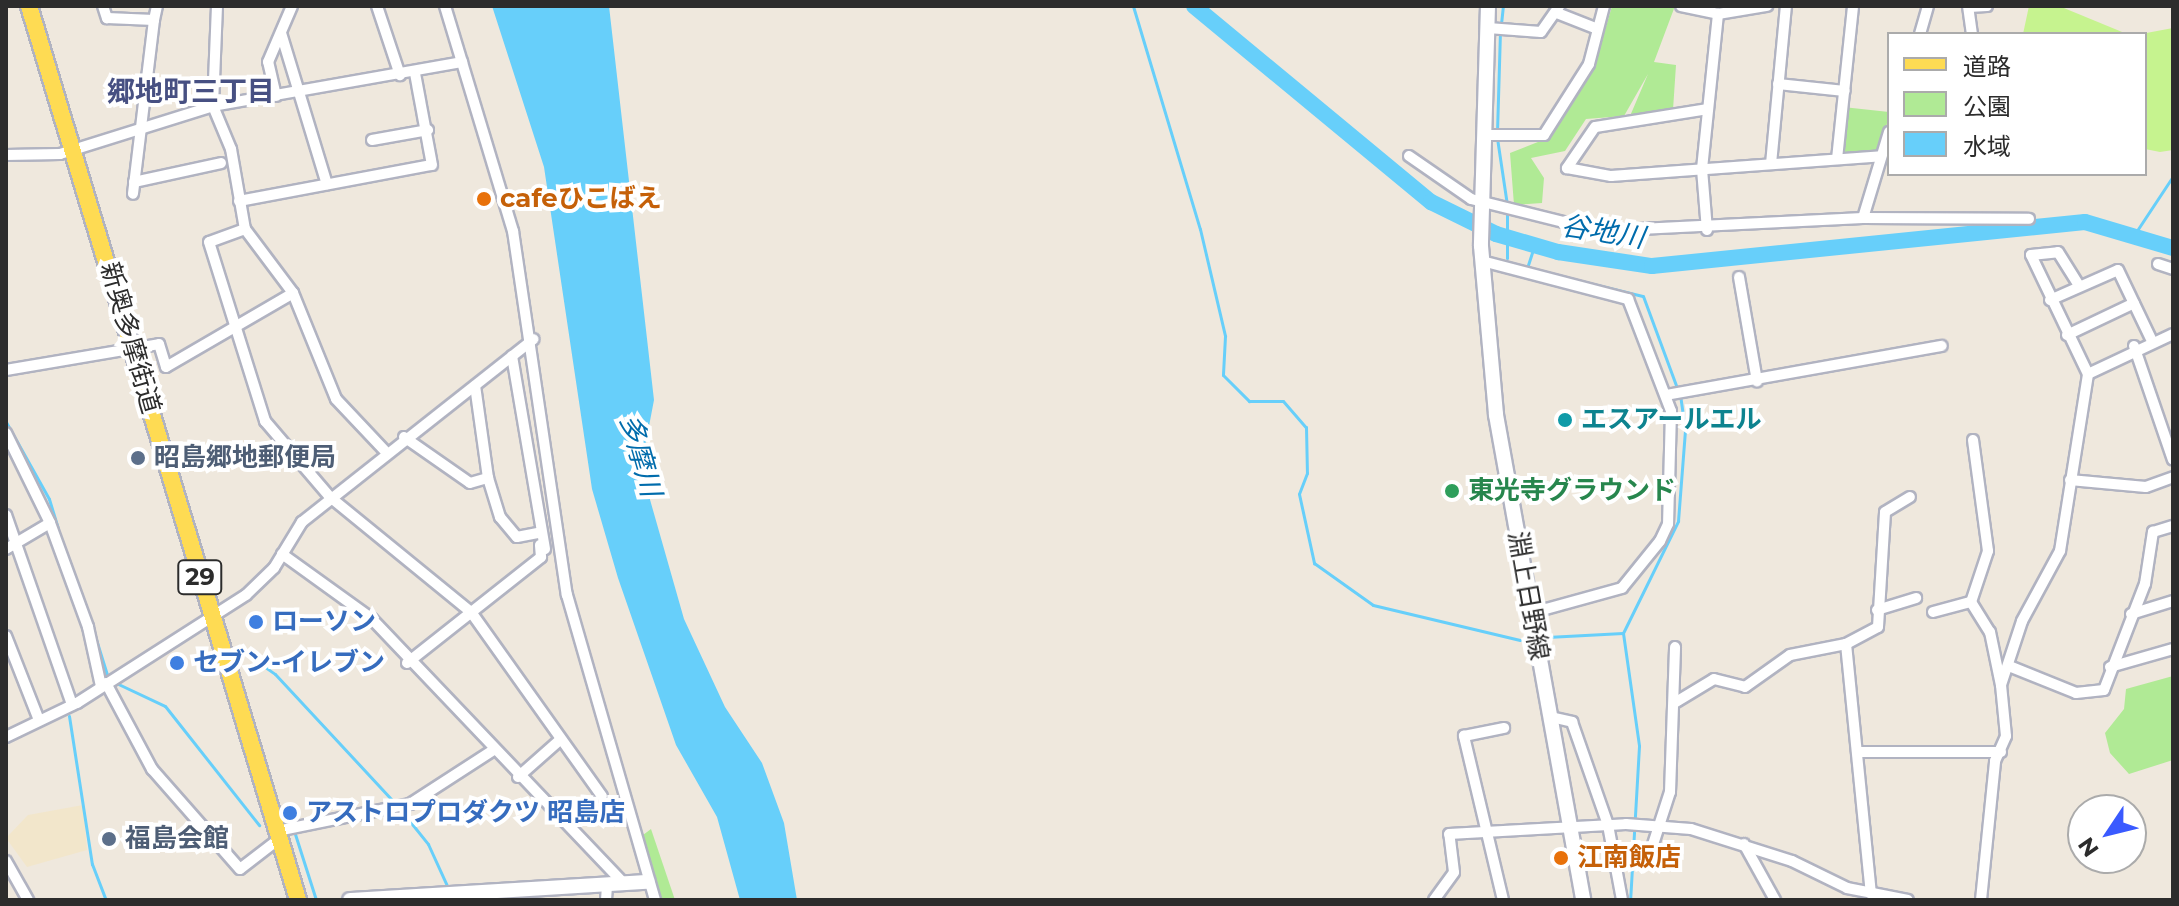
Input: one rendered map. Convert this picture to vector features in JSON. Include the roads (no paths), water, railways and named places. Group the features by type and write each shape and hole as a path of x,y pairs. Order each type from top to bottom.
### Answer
{"main road":[{"name":"新奥多摩街道","path":"29,6 298,900"},
{"path":"1483,205 1488,6"},
{"name":"淵上日野線","path":"1483,205 1482,261 1496,415 1583,900"},
{"path":"350,900 455,894 606,893 625,885 647,882"}],"street":[{"path":"103,6 107,18 154,20"},
{"path":"133,194 157,6"},
{"path":"217,6 213,106 231,149 245,229 293,293 336,399 385,451"},
{"path":"276,96 268,62 292,6"},
{"path":"377,6 400,75"},
{"path":"445,6 491,146 534,339 567,595 647,882 655,900"},
{"path":"1485,135 1544,135 1589,64 1595,28 1604,6"},
{"path":"1681,6 1718,14 1767,6"},
{"path":"1771,164 1786,6"},
{"path":"1837,159 1853,6"},
{"path":"1921,32 1928,6"},
{"path":"1972,32 1969,6 1987,6"},
{"path":"1488,28 1541,32 1558,9 1595,28"},
{"path":"1707,230 1702,169 1718,14"},
{"path":"281,33 303,92 327,184"},
{"path":"6,155 74,151 141,123 213,106 415,73 462,62"},
{"path":"239,201 432,165 428,130 415,73"},
{"path":"1778,84 1845,91"},
{"path":"1708,109 1595,127 1567,168 1611,176 1881,156"},
{"path":"372,140 428,130"},
{"path":"1863,218 1887,138"},
{"path":"1409,156 1483,205 1599,231 1707,230 1863,218 2029,219"},
{"path":"134,182 221,163"},
{"path":"245,229 209,242 265,421 330,497 471,612 602,796"},
{"path":"2001,685 2022,621 2060,551 2088,374 2031,255 2058,252 2079,286"},
{"path":"1482,261 1628,299 1675,394 1668,524 1660,541 1622,588 1531,613"},
{"path":"2158,264 2173,269"},
{"path":"2050,300 2118,270 2151,339"},
{"path":"1739,277 1757,381"},
{"path":"6,370 159,344 166,367 293,293"},
{"path":"2067,335 2134,303"},
{"path":"2088,374 2134,346 2173,334"},
{"path":"6,737 72,705 212,617 264,580 282,554 292,532 330,497 385,451 534,339"},
{"path":"1675,394 1942,346"},
{"path":"2134,346 2173,460"},
{"path":"407,663 541,557 512,356"},
{"path":"475,386 488,478 500,517 517,537 541,542"},
{"path":"6,433 50,523 107,682 152,769 240,869 278,835 397,807 492,751"},
{"path":"404,437 470,483 488,478"},
{"path":"1971,602 1988,551 1973,440"},
{"path":"2070,480 2146,487 2173,477"},
{"path":"1676,702 1714,679 1745,687 1790,655 1846,644 1878,627 1885,512 1910,497"},
{"path":"6,515 21,540 72,705"},
{"path":"6,549 50,523"},
{"path":"2009,666 2089,696 2104,690 2110,667 2145,584 2153,532 2173,526"},
{"path":"282,554 372,619 407,663 625,885"},
{"path":"1877,610 1916,598"},
{"path":"2131,614 2173,601"},
{"path":"1933,612 1971,602"},
{"path":"1971,602 1990,632 2001,685 2001,752 1981,900"},
{"path":"6,636 39,720"},
{"path":"1846,644 1871,894"},
{"path":"1647,863 1662,828 1676,702 1675,647"},
{"path":"2110,667 2173,649"},
{"path":"1551,717 1572,722 1608,825 1622,900"},
{"path":"1503,900 1464,736 1504,728"},
{"path":"518,777 561,739"},
{"path":"1859,752 2001,752"},
{"path":"1434,900 1454,872 1449,834 1608,825 1662,828 1744,844 1871,894 1908,900"},
{"path":"1744,844 1775,900"},
{"path":"6,861 28,900"}],"water":[{"name":"多摩川","path":"492,6 609,6 654,400 641,468 684,619 725,707 762,763 784,823 797,900 740,900 717,817 676,745 618,578 592,489 544,167"}],"waterway":[{"path":"1133,6 1200,229 1225,336 1223,375 1249,401 1283,401 1306,427 1307,473 1299,494 1314,563 1373,605 1520,640"},
{"name":"谷地川","path":"1194,6 1431,202 1496,234 1558,252 1652,266 2085,222 2173,248"},
{"path":"1501,24 1503,6"},
{"path":"1497,132 1500,32"},
{"path":"1497,138 1507,205"},
{"path":"2134,235 2173,176"},
{"name":"谷地川","path":"1507,213 1507,258"},
{"path":"1527,268 1534,246"},
{"path":"1556,275 1643,296 1677,388"},
{"path":"1623,633 1678,521 1685,430 1680,396"},
{"path":"6,422 49,499 58,529"},
{"path":"85,604 108,678"},
{"path":"1623,633 1639,746 1630,900"},
{"path":"1547,637 1623,633"},
{"path":"242,651 275,674 395,803"},
{"path":"114,682 165,706 259,825"},
{"path":"69,716 92,864 106,900"},
{"path":"400,809 428,844 449,890"},
{"path":"295,834 316,900"}],"place":[{"name":"cafeひこばえ","path":"484,199"},
{"name":"エスアールエル","path":"1565,420"},
{"name":"昭島郷地郵便局","path":"138,458"},
{"name":"東光寺グラウンド","path":"1452,491"},
{"name":"ローソン","path":"256,622"},
{"name":"セブン-イレブン","path":"177,663"},
{"name":"アストロプロダクツ 昭島店","path":"290,813"},
{"name":"福島会館","path":"109,839"},
{"name":"江南飯店","path":"1561,858"}],"district":[{"name":"郷地町三丁目","path":"191,91"}]}
